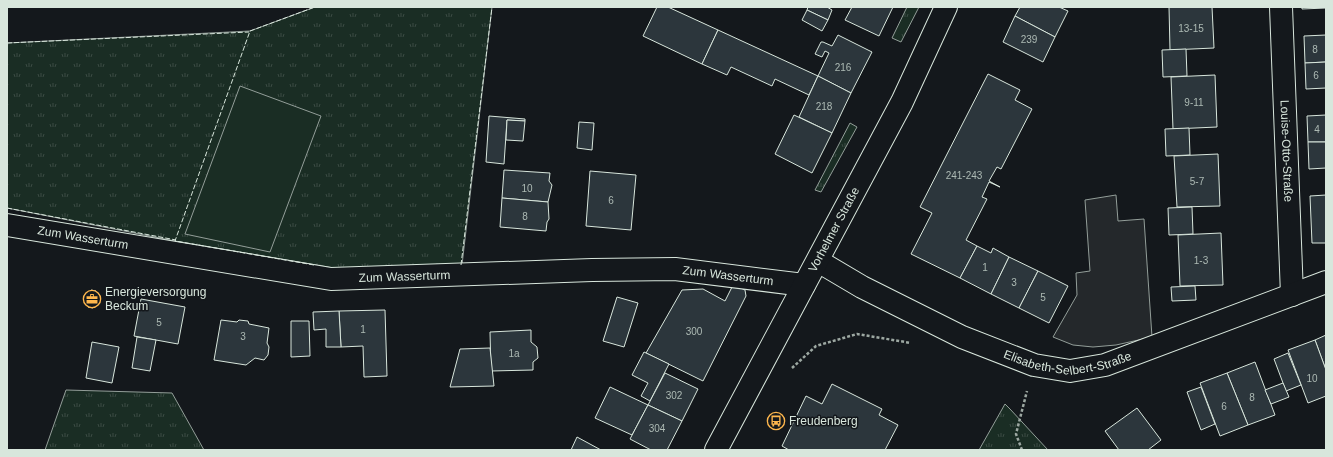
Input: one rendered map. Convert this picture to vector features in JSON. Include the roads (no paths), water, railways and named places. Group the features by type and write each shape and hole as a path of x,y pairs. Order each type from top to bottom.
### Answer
{"street":[{"name":"Vorhelmer Straße","path":"716,450 804,285 818,262 902,102 946,7"},
{"name":"Louise-Otto-Straße","path":"1281,7 1292,295"},
{"name":"Zum Wasserturm","path":"7,225 331,279 592,270 675,269 804,285"},
{"name":"Elisabeth-Selbert-Straße","path":"818,262 862,287 962,337 1034,365 1070,371 1105,365 1326,282"}],"place":[{"name":"Energieversorgung Beckum","path":"92,299"},
{"name":"Freudenberg","path":"776,421"}]}
